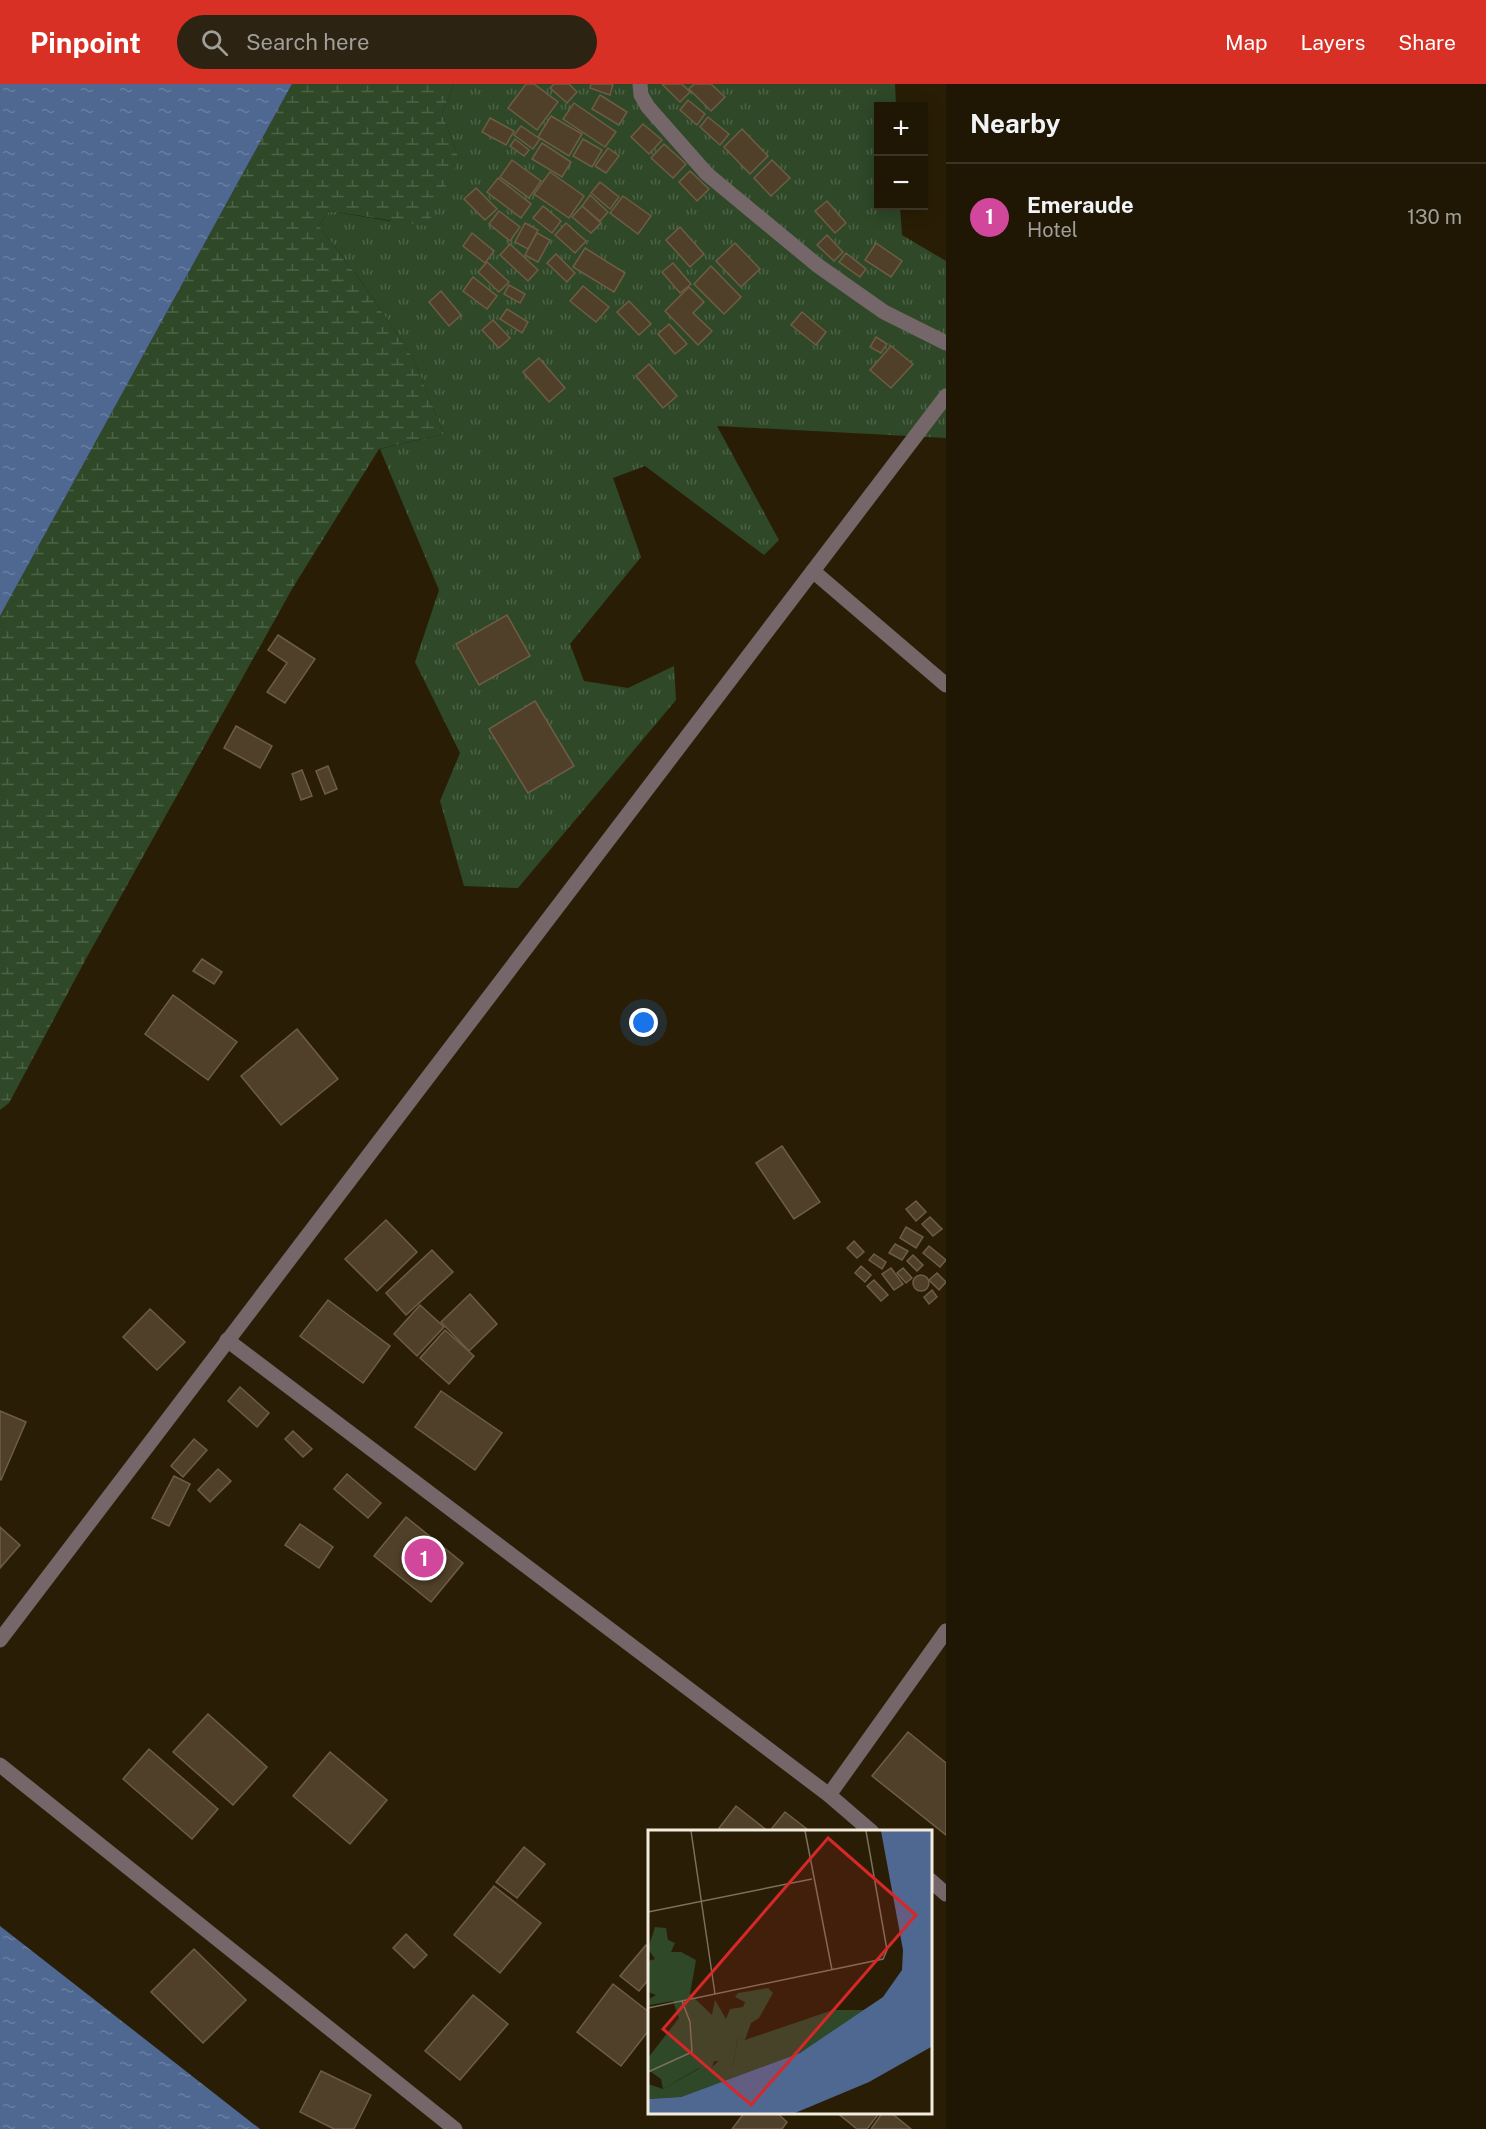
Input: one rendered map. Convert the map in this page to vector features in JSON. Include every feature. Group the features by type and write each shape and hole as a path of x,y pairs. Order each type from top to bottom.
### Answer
{"street":[{"path":"640,84 641,95 648,107 707,174 817,265 884,312 946,343"},
{"path":"0,1640 946,396"},
{"path":"813,571 946,685"},
{"path":"227,1340 829,1795 870,1830"},
{"path":"829,1795 946,1631"},
{"path":"0,1765 455,2129"},
{"path":"931,1882 946,1894"}],"green space":[{"path":"292,84 454,84 442,113 459,159 427,226 329,211 319,226 361,281 413,358 444,434 379,449 292,589 87,957 9,1103 0,1110 0,616"},
{"path":"454,84 895,84 896,102 874,102 874,210 900,210 902,235 946,261 946,438 717,426 779,540 764,555 645,466 613,478 641,557 570,644 584,681 628,688 674,666 676,700 518,888 464,886 440,801 460,753 415,662 439,590 380,449 444,434 413,358 361,281 319,226 329,211 390,221 459,159 442,113"}],"water":[{"path":"0,84 292,84 0,616"},
{"path":"0,1926 260,2129 0,2129"}],"building":[{"path":"526,84 534,84 558,102 537,130 508,108"},
{"path":"554,84 569,84 577,92 567,103 550,88"},
{"path":"591,84 613,84 610,95 590,88"},
{"path":"662,84 682,84 690,92 680,102"},
{"path":"694,84 711,84 725,97 711,111 689,89"},
{"path":"600,95 627,112 619,125 592,109"},
{"path":"688,100 705,114 697,125 680,110"},
{"path":"574,103 616,132 605,147 563,119"},
{"path":"551,116 582,134 569,156 538,137"},
{"path":"708,117 729,134 720,145 700,127"},
{"path":"490,118 514,131 506,145 482,132"},
{"path":"643,124 662,140 649,154 631,137"},
{"path":"521,126 540,139 533,149 514,135"},
{"path":"742,129 768,156 750,174 724,147"},
{"path":"515,139 529,150 524,156 510,146"},
{"path":"583,139 602,150 592,167 573,156"},
{"path":"542,143 571,162 562,177 532,159"},
{"path":"664,144 686,164 673,178 651,158"},
{"path":"608,148 619,156 606,173 595,166"},
{"path":"512,160 541,181 529,198 500,177"},
{"path":"772,160 790,178 771,196 754,178"},
{"path":"690,171 709,189 697,201 679,182"},
{"path":"550,172 584,196 569,218 534,194"},
{"path":"498,178 531,204 521,218 487,192"},
{"path":"600,182 619,197 610,209 591,193"},
{"path":"476,188 497,209 485,220 464,199"},
{"path":"590,195 608,212 600,221 582,206"},
{"path":"623,196 651,216 638,234 610,213"},
{"path":"827,201 846,223 835,233 815,211"},
{"path":"543,206 561,221 552,233 533,218"},
{"path":"582,206 601,223 591,233 572,217"},
{"path":"499,211 520,227 510,241 489,224"},
{"path":"525,223 538,230 528,249 515,242"},
{"path":"566,223 586,241 575,253 555,235"},
{"path":"680,227 704,254 690,267 666,240"},
{"path":"472,233 494,251 485,263 463,246"},
{"path":"537,233 550,240 538,262 525,255"},
{"path":"827,235 843,252 834,261 817,245"},
{"path":"735,243 760,269 741,287 716,261"},
{"path":"876,243 902,261 891,277 865,260"},
{"path":"510,244 538,270 528,281 500,255"},
{"path":"585,248 625,273 614,292 573,267"},
{"path":"846,253 866,269 860,277 839,262"},
{"path":"556,254 575,273 567,282 547,263"},
{"path":"487,262 509,282 499,292 478,272"},
{"path":"673,263 691,284 680,293 662,272"},
{"path":"711,266 741,297 724,314 694,284"},
{"path":"473,277 497,296 487,309 463,291"},
{"path":"509,285 525,294 520,303 504,294"},
{"path":"583,286 609,307 596,322 570,301"},
{"path":"689,287 704,302 693,313 712,331 698,345 665,311"},
{"path":"441,291 461,315 449,326 429,302"},
{"path":"629,301 651,324 639,335 617,312"},
{"path":"507,309 528,322 522,333 500,319"},
{"path":"802,312 826,332 816,345 791,325"},
{"path":"493,320 510,338 499,348 482,330"},
{"path":"669,324 687,344 675,354 658,334"},
{"path":"876,337 887,344 881,353 870,347"},
{"path":"891,346 913,364 891,388 870,370"},
{"path":"539,358 565,388 549,402 523,372"},
{"path":"649,364 677,396 663,408 636,376"},
{"path":"507,615 530,656 479,685 456,644"},
{"path":"278,635 315,659 285,703 267,692 287,663 268,650"},
{"path":"535,701 574,766 528,793 489,729"},
{"path":"236,726 272,746 260,768 224,748"},
{"path":"328,766 337,789 325,794 316,771"},
{"path":"302,770 312,796 301,800 292,774"},
{"path":"202,959 222,972 214,984 193,971"},
{"path":"173,995 237,1042 208,1080 145,1034"},
{"path":"297,1029 338,1079 281,1125 241,1076"},
{"path":"782,1146 820,1202 794,1219 756,1163"},
{"path":"916,1201 926,1212 916,1221 906,1209"},
{"path":"930,1217 942,1229 933,1236 922,1224"},
{"path":"386,1220 417,1252 377,1291 345,1259"},
{"path":"906,1227 923,1237 916,1248 900,1238"},
{"path":"854,1241 864,1252 857,1258 847,1248"},
{"path":"895,1244 908,1251 902,1260 889,1253"},
{"path":"929,1246 946,1260 940,1267 923,1253"},
{"path":"432,1250 453,1272 406,1315 386,1293"},
{"path":"874,1254 886,1262 882,1269 869,1260"},
{"path":"913,1255 923,1265 917,1271 907,1261"},
{"path":"861,1266 871,1275 865,1282 855,1273"},
{"path":"891,1268 903,1284 894,1290 882,1274"},
{"path":"903,1268 912,1278 906,1283 897,1273"},
{"path":"937,1273 946,1282 939,1290 929,1280"},
{"path":"921,1275 927,1277 929,1283 927,1289 921,1291 915,1289 913,1283 915,1277"},
{"path":"874,1280 888,1295 881,1301 867,1286"},
{"path":"932,1290 937,1297 929,1304 924,1297"},
{"path":"470,1294 497,1324 469,1351 441,1322"},
{"path":"328,1300 390,1346 363,1383 300,1336"},
{"path":"420,1305 444,1327 417,1356 394,1334"},
{"path":"150,1309 185,1342 157,1370 123,1337"},
{"path":"445,1330 474,1356 449,1384 420,1358"},
{"path":"240,1387 269,1413 257,1427 228,1401"},
{"path":"441,1391 502,1433 475,1470 415,1427"},
{"path":"0,1411 26,1422 1,1480 0,1479"},
{"path":"293,1431 312,1449 303,1457 285,1439"},
{"path":"194,1439 207,1450 183,1477 171,1466"},
{"path":"218,1469 231,1481 210,1502 198,1490"},
{"path":"347,1474 381,1503 368,1518 334,1489"},
{"path":"174,1476 190,1484 169,1526 152,1518"},
{"path":"406,1517 463,1563 431,1602 374,1556"},
{"path":"300,1524 333,1547 319,1568 285,1545"},
{"path":"0,1527 20,1545 0,1568"},
{"path":"208,1714 267,1767 233,1805 173,1752"},
{"path":"908,1732 946,1763 946,1835 872,1776"},
{"path":"149,1749 218,1809 192,1839 123,1779"},
{"path":"330,1752 387,1800 350,1844 293,1796"},
{"path":"736,1806 766,1830 722,1830 719,1828"},
{"path":"785,1812 807,1829 806,1830 771,1830"},
{"path":"524,1847 545,1864 517,1898 496,1882"},
{"path":"494,1886 541,1923 500,1973 454,1935"},
{"path":"406,1934 427,1955 414,1968 393,1948"},
{"path":"646,1945 648,1946 648,1980 639,1991 620,1976"},
{"path":"194,1949 246,2000 203,2043 151,1992"},
{"path":"613,1984 648,2011 648,2031 621,2066 577,2032"},
{"path":"473,1995 508,2024 460,2080 425,2051"},
{"path":"321,2071 371,2095 354,2129 334,2129 300,2112"},
{"path":"743,2114 778,2114 787,2122 782,2129 732,2129"},
{"path":"838,2114 878,2114 867,2129 857,2129"},
{"path":"882,2114 892,2114 911,2129 871,2129"}],"place":[{"name":"Emeraude","path":"424,1558"}]}
